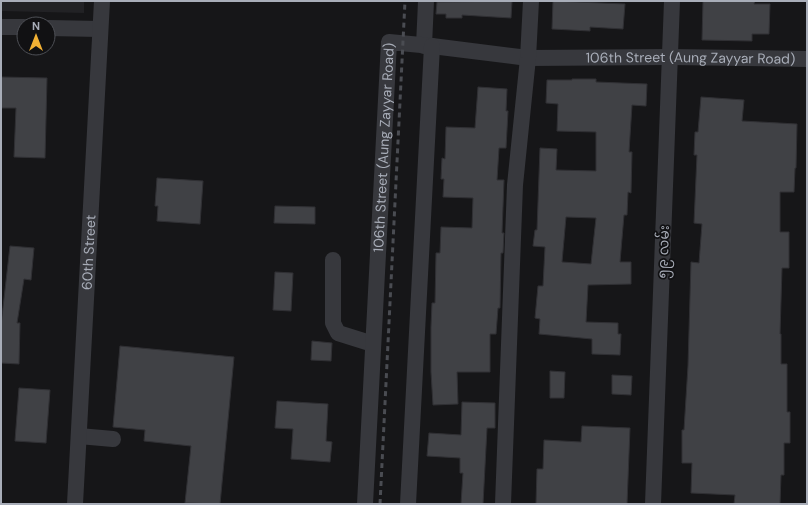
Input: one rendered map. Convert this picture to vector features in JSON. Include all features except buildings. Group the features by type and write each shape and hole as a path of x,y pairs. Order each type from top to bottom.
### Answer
{"street":[{"name":"60th Street","path":"75,504 102,1"},
{"path":"408,504 428,46 426,1"},
{"path":"503,504 515,185 528,58 531,1"},
{"name":"၅၉ လမ်း","path":"653,504 672,1"},
{"path":"1,27 16,27"},
{"path":"56,28 100,29"},
{"name":"106th Street (Aung Zayyar Road)","path":"365,504 389,42 528,58 670,57 807,59"},
{"path":"333,260 333,323 338,333 373,344"},
{"path":"79,436 113,439"}],"shaded area":[{"path":"1,1 84,1 84,13 1,11"}],"railway":[{"path":"380,504 405,1"}]}
